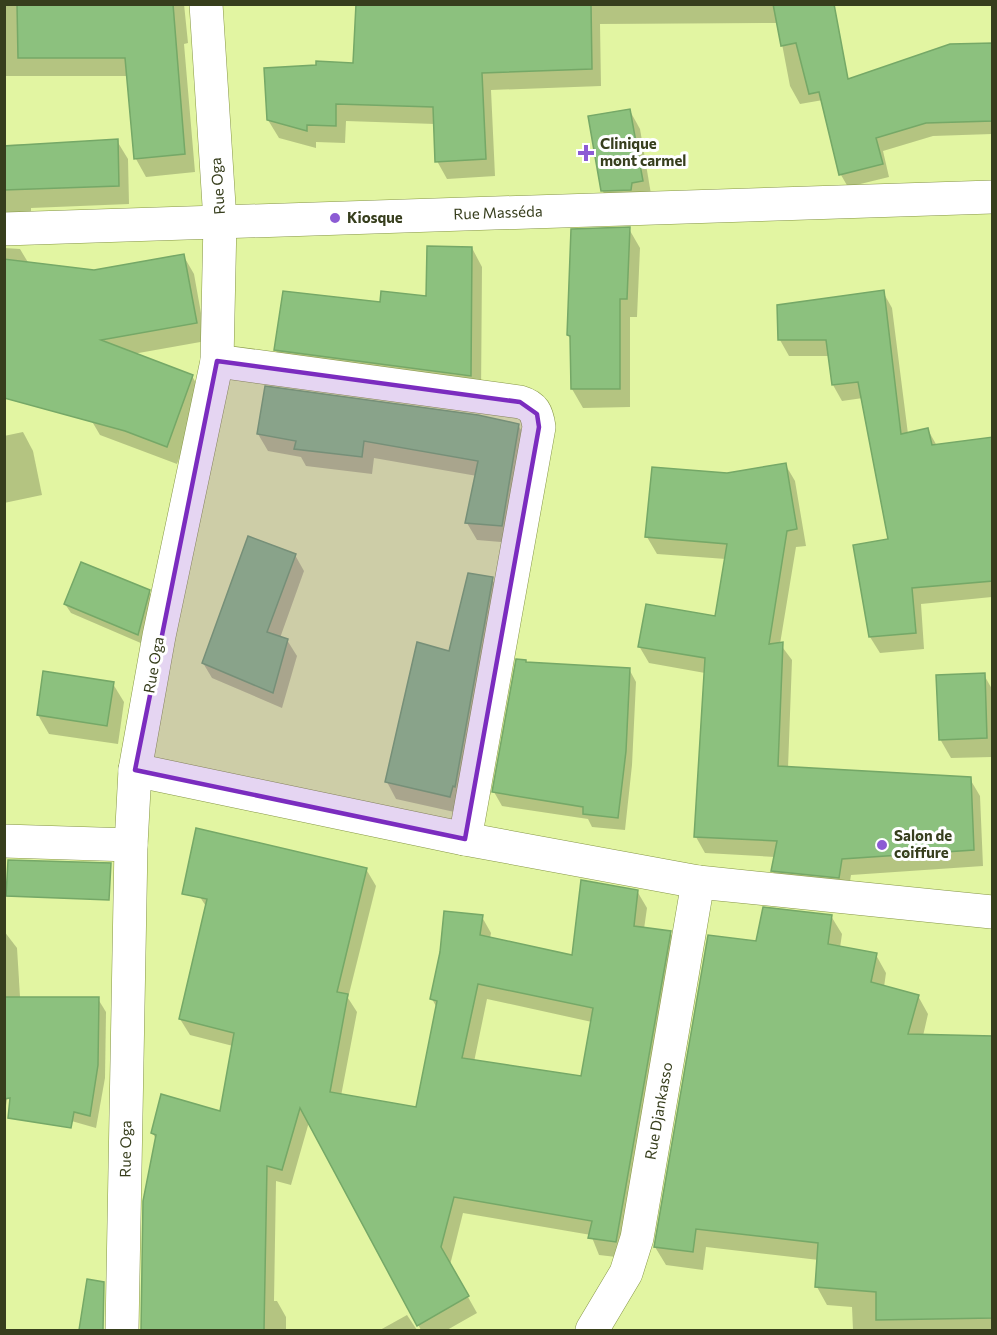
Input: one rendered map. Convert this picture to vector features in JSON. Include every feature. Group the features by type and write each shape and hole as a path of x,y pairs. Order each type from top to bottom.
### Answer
{"street":[{"name":"Rue Oga","path":"122,1330 131,844 135,770 159,636 217,361 220,221 206,4"},
{"name":"Rue Masséda","path":"4,229 993,197"},
{"path":"217,361 520,402 530,405 537,414 539,427 465,838"},
{"path":"135,770 465,838 698,882 993,912"},
{"path":"4,841 131,844"},
{"name":"Rue Djankasso","path":"592,1330 627,1273 637,1238 698,882"}],"highlighted area":[{"path":"217,361 520,402 537,414 539,427 465,839 135,770"}],"building":[{"path":"17,4 173,4 185,154 134,159 125,58 18,58"},
{"path":"356,4 591,4 592,69 482,73 486,159 435,162 433,107 336,104 336,126 307,125 307,131 267,120 264,68 316,65 316,61 353,63"},
{"path":"773,4 834,4 848,79 950,44 993,43 993,121 926,123 876,138 883,164 839,175 819,92 809,94 796,43 781,46"},
{"path":"630,109 643,181 632,183 631,190 601,191 588,116"},
{"path":"118,139 119,186 4,190 4,146"},
{"path":"630,227 627,299 620,299 620,389 571,389 570,336 567,335 571,229"},
{"path":"427,246 472,247 471,376 274,350 283,291 380,302 381,291 426,296"},
{"path":"184,254 197,323 101,340 193,375 167,447 125,431 4,398 4,259 94,270"},
{"path":"884,290 901,434 928,428 932,445 993,437 993,581 912,588 916,633 869,637 853,545 888,539 858,382 832,385 826,340 778,340 777,305"},
{"path":"265,386 478,415 519,424 502,526 465,523 478,461 364,441 362,457 294,449 296,441 257,434"},
{"path":"786,463 797,529 787,531 769,644 783,642 778,766 971,777 974,850 842,859 839,878 771,871 777,841 694,837 705,658 638,647 646,604 715,616 727,544 645,537 652,467 727,473"},
{"path":"248,536 296,554 267,632 288,639 273,693 202,663"},
{"path":"81,562 150,590 138,635 64,604"},
{"path":"468,573 493,577 455,787 453,786 450,797 385,782 417,642 449,651"},
{"path":"516,659 526,660 526,662 630,668 626,751 618,818 583,814 583,807 492,792"},
{"path":"43,671 114,682 107,726 37,715"},
{"path":"985,673 987,738 939,740 936,675"},
{"path":"196,828 367,868 337,992 348,994 330,1092 416,1107 437,1001 430,999 440,952 444,911 483,915 480,935 572,955 581,880 638,890 634,926 671,931 616,1242 588,1238 592,1221 454,1197 441,1247 469,1296 417,1326 300,1108 282,1170 267,1166 264,1330 141,1330 143,1201 156,1135 151,1133 161,1094 220,1111 234,1033 179,1019 207,899 182,894","holes":["478,984 593,1008 581,1076 462,1058"]},
{"path":"8,860 111,863 109,900 6,896"},
{"path":"763,907 832,915 828,944 877,953 871,982 919,995 908,1034 993,1036 993,1318 876,1320 876,1292 815,1287 818,1243 696,1229 693,1252 654,1247 708,935 756,941"},
{"path":"4,997 99,997 98,1065 90,1116 74,1112 71,1128 8,1118 10,1098 4,1099"},
{"path":"87,1279 104,1282 103,1330 79,1330"}],"place":[{"name":"Clinique mont carmel","path":"586,153"},
{"name":"Kiosque","path":"335,218"},
{"name":"Salon de coiffure","path":"882,845"}]}
